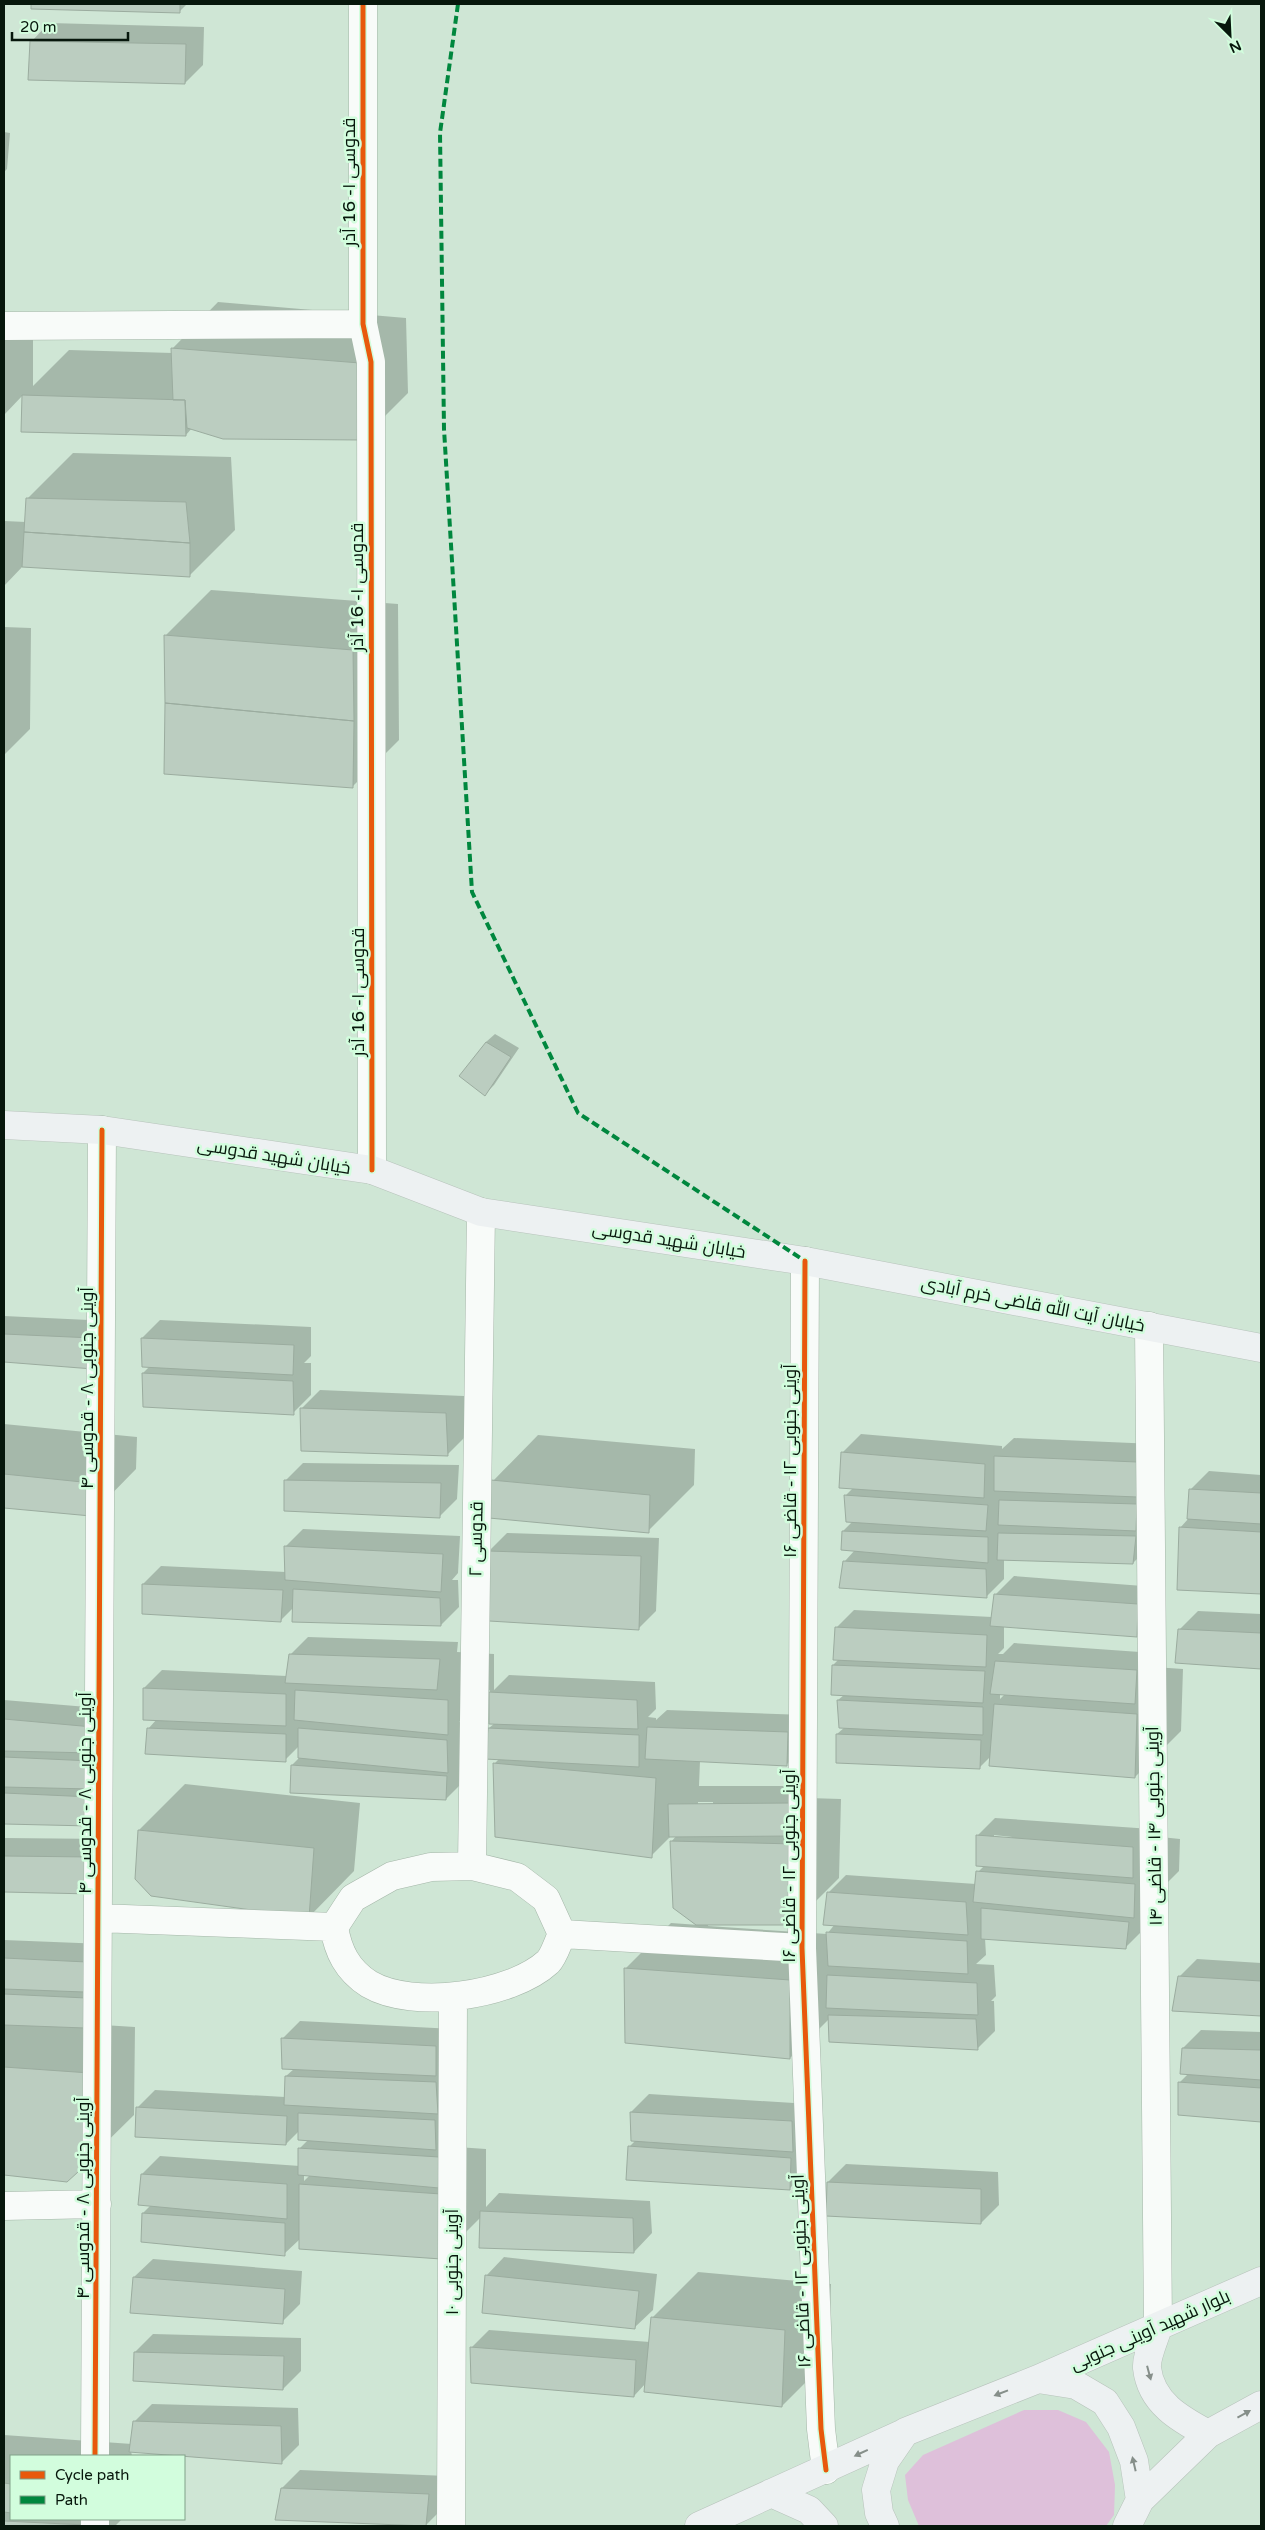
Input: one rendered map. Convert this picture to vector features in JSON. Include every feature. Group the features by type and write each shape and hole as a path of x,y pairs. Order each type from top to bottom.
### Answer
{"main road":[{"name":"خیابان شهید قدوسی","path":"4,1125 102,1130 372,1170 481,1212 805,1261"},
{"name":"خیابان آیت الله قاضی خرم آبادی","path":"805,1261 1261,1348"},
{"name":"بلوار شهید آوینی جنوبی","path":"905,2432 1038,2379 1261,2281"},
{"path":"1158,2327 1147,2367 1157,2398 1183,2420 1208,2434"},
{"path":"1038,2379 1076,2385 1105,2402 1121,2427 1134,2461 1137,2516"},
{"path":"1137,2516 1208,2434 1261,2404"},
{"path":"699,2526 826,2470 905,2432"},
{"path":"885,2526 878,2513 876,2490 885,2461 905,2432"},
{"path":"771,2493 809,2510 824,2526"}],"street":[{"name":"قدوسی ۱- 16 آذر","path":"363,4 363,324 371,362 372,1170"},
{"path":"4,326 363,324"},
{"name":"آوینی جنوبی ۸ - قدوسی ۴","path":"95,2455 102,1130"},
{"name":"قدوسی ۲","path":"472,1866 481,1212"},
{"name":"آوینی جنوبی ۱۲ - قاضی ۱۶","path":"805,1261 802,1948 821,2429 826,2470"},
{"name":"آوینی جنوبی ۱۴ - قاضی ۱۴","path":"1149,1326 1158,2327"},
{"path":"472,1866 517,1878 546,1899 562,1934 550,1961 525,1978 493,1990 453,1997 401,1995 370,1984 350,1967 338,1949 334,1927 353,1898 392,1876 431,1867 472,1866"},
{"path":"98,1918 334,1927"},
{"path":"562,1934 802,1948"},
{"name":"آوینی جنوبی ۱۰","path":"451,2526 453,1997"},
{"path":"4,2206 97,2204"}],"shaded area":[{"path":"1024,2410 1058,2410 1086,2422 1109,2452 1115,2485 1114,2515 1106,2526 919,2526 908,2500 905,2475 923,2455"}],"building":[{"path":"31,4 180,4 180,13 31,9"},
{"path":"30,41 186,44 185,84 28,80"},
{"path":"171,348 360,363 363,440 223,439 187,428 185,400 173,400"},
{"path":"22,395 185,400 186,436 21,432"},
{"path":"26,498 186,502 190,543 24,532"},
{"path":"24,532 190,543 190,577 22,567"},
{"path":"164,635 353,650 354,721 165,703"},
{"path":"165,703 354,721 353,788 164,774"},
{"path":"486,1042 511,1057 485,1096 459,1076"},
{"path":"4,1334 93,1338 93,1369 4,1362"},
{"path":"141,1338 294,1345 293,1375 142,1367"},
{"path":"142,1373 293,1381 294,1415 143,1407"},
{"path":"300,1408 446,1413 448,1456 301,1451"},
{"path":"841,1452 985,1464 984,1498 839,1488"},
{"path":"994,1456 1137,1462 1137,1497 994,1491"},
{"path":"4,1474 92,1483 91,1516 4,1508"},
{"path":"284,1480 441,1483 440,1518 284,1511"},
{"path":"491,1480 650,1495 649,1533 489,1518"},
{"path":"1189,1489 1261,1493 1261,1524 1187,1519"},
{"path":"844,1495 988,1505 986,1531 846,1522"},
{"path":"999,1500 1137,1504 1136,1531 998,1525"},
{"path":"1179,1527 1261,1532 1261,1594 1177,1590"},
{"path":"842,1531 988,1537 988,1563 841,1550"},
{"path":"998,1533 1136,1536 1133,1564 997,1560"},
{"path":"284,1546 443,1554 441,1592 285,1580"},
{"path":"488,1551 641,1556 639,1630 489,1621"},
{"path":"843,1561 986,1569 987,1598 839,1588"},
{"path":"142,1584 283,1590 281,1622 142,1614"},
{"path":"293,1589 440,1598 441,1626 292,1622"},
{"path":"994,1594 1138,1604 1137,1637 990,1626"},
{"path":"835,1627 987,1635 986,1667 833,1660"},
{"path":"1178,1629 1261,1633 1261,1669 1175,1663"},
{"path":"289,1654 440,1659 437,1690 285,1683"},
{"path":"995,1661 1137,1670 1135,1704 990,1694"},
{"path":"832,1665 985,1671 983,1703 831,1695"},
{"path":"143,1688 286,1694 286,1726 143,1720"},
{"path":"295,1690 448,1700 448,1735 294,1720"},
{"path":"489,1692 637,1700 638,1729 489,1724"},
{"path":"837,1700 983,1707 983,1735 839,1728"},
{"path":"994,1704 1137,1714 1135,1778 989,1766"},
{"path":"4,1719 93,1727 93,1753 4,1751"},
{"path":"647,1727 788,1732 787,1766 645,1759"},
{"path":"147,1728 286,1734 286,1762 145,1754"},
{"path":"298,1728 447,1740 448,1773 298,1758"},
{"path":"488,1728 639,1735 639,1767 485,1759"},
{"path":"836,1734 981,1740 980,1769 836,1763"},
{"path":"4,1757 92,1761 91,1789 4,1787"},
{"path":"493,1763 656,1778 652,1858 495,1837"},
{"path":"291,1765 447,1776 446,1800 290,1793"},
{"path":"4,1793 91,1797 90,1826 4,1824"},
{"path":"791,1803 790,1836 669,1837 668,1804"},
{"path":"138,1830 314,1848 309,1918 151,1896 135,1879"},
{"path":"976,1835 1133,1847 1133,1878 976,1866"},
{"path":"670,1841 795,1844 794,1925 696,1925 673,1908"},
{"path":"4,1856 91,1857 92,1894 4,1892"},
{"path":"976,1871 1135,1884 1134,1918 973,1902"},
{"path":"827,1892 966,1902 968,1935 823,1925"},
{"path":"981,1908 1129,1922 1126,1949 981,1939"},
{"path":"826,1932 967,1941 968,1974 828,1966"},
{"path":"4,1958 87,1962 84,1992 4,1989"},
{"path":"624,1968 790,1980 790,2059 625,2043"},
{"path":"827,1975 977,1983 978,2015 826,2008"},
{"path":"1178,1976 1261,1981 1261,2016 1172,2011"},
{"path":"4,1994 86,1998 85,2028 4,2025"},
{"path":"828,2015 976,2019 978,2050 829,2042"},
{"path":"281,2038 436,2046 436,2076 282,2069"},
{"path":"1182,2048 1261,2050 1261,2080 1180,2074"},
{"path":"4,2067 90,2073 89,2162 67,2182 4,2175"},
{"path":"285,2076 436,2082 438,2114 284,2105"},
{"path":"1178,2082 1261,2088 1261,2122 1178,2115"},
{"path":"136,2107 287,2116 286,2145 135,2137"},
{"path":"630,2112 792,2121 793,2152 631,2141"},
{"path":"298,2113 435,2120 436,2150 298,2140"},
{"path":"628,2146 791,2158 790,2190 626,2180"},
{"path":"298,2148 439,2157 439,2188 298,2175"},
{"path":"141,2174 287,2184 287,2219 138,2205"},
{"path":"827,2182 981,2189 981,2224 826,2216"},
{"path":"299,2184 441,2194 441,2259 299,2249"},
{"path":"480,2211 633,2218 634,2253 479,2248"},
{"path":"142,2213 285,2223 285,2256 141,2242"},
{"path":"485,2275 639,2291 635,2329 482,2313"},
{"path":"133,2277 285,2289 283,2324 130,2313"},
{"path":"651,2317 785,2330 782,2407 644,2392"},
{"path":"470,2347 636,2360 634,2397 471,2383"},
{"path":"134,2352 284,2356 283,2390 133,2381"},
{"path":"133,2421 281,2426 282,2464 129,2452"},
{"path":"4,2483 10,2484 10,2513 4,2512"},
{"path":"281,2488 429,2494 426,2526 275,2520"},
{"path":"4,2521 86,2525 4,2526"}],"marked path":[{"path":"458,4 440,133 444,429 472,892 578,1113 805,1261"}],"cycle path":[{"path":"363,4 363,324 371,362 372,1170"},
{"path":"95,2455 102,1130"},
{"path":"805,1261 802,1948 821,2429 826,2470"}]}
